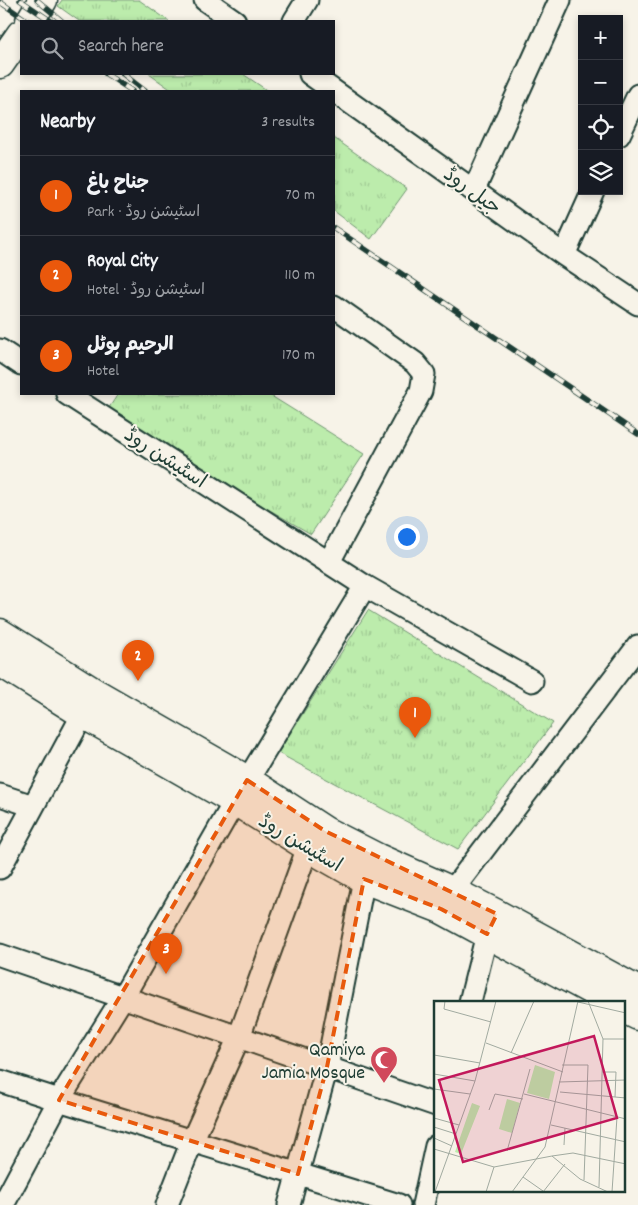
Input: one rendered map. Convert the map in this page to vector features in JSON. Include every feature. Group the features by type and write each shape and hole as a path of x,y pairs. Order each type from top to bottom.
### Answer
{"main road":[{"path":"31,20 43,0"},
{"path":"0,64 20,35"},
{"name":"اسٹیشن روڈ","path":"0,633 97,694 241,791 308,847 371,868 446,900 492,924 638,991"},
{"name":"اسٹیشن روڈ","path":"0,662 83,714 325,831 371,868"},
{"name":"اسٹیشن روڈ","path":"492,924 611,1001"},
{"path":"626,1010 638,1016"}],"street":[{"path":"295,20 307,0"},
{"path":"474,190 560,0"},
{"path":"213,2 235,20"},
{"name":"جیل روڈ","path":"311,75 333,90"},
{"name":"جیل روڈ","path":"335,92 564,255 638,304"},
{"path":"623,127 638,95"},
{"path":"564,255 591,195"},
{"path":"329,562 421,391 424,374 415,363 335,307"},
{"path":"0,350 20,363"},
{"name":"اسٹیشن روڈ","path":"69,395 365,586 532,681"},
{"path":"0,1203 3,1205 59,1100 123,997 241,791 365,586"},
{"path":"446,900 638,646"},
{"path":"0,868 83,714"},
{"path":"0,795 33,806"},
{"path":"167,1205 192,1141 239,1037 308,847"},
{"path":"290,1205 326,1067 371,868"},
{"path":"470,1001 492,924"},
{"path":"0,955 434,1104"},
{"path":"0,1081 298,1174 360,1199 400,1205"},
{"path":"423,1205 434,1155"}],"highlighted area":[{"path":"247,780 325,831 497,914 487,934 441,909 364,879 327,1067 298,1174 59,1100"}],"green space":[{"path":"62,0 139,0 168,20 78,20 58,6"},
{"path":"150,75 244,75 267,90 172,90"},
{"path":"335,139 407,189 371,239 335,212"},
{"path":"117,395 270,395 364,454 311,534 105,414"},
{"path":"368,610 553,723 458,849 278,753"}],"railway":[{"path":"20,0 50,20"},
{"path":"37,0 61,20"},
{"path":"0,2 27,20"},
{"path":"108,75 130,90"},
{"path":"124,75 144,90"},
{"path":"335,229 638,434"}],"place":[{"name":"Royal City","path":"138,681"},
{"name":"جناح باغ","path":"415,738"},
{"name":"الرحیم ہوٹل","path":"166,974"},
{"name":"Qamiya Jamia Mosque","path":"384,1084"}]}
